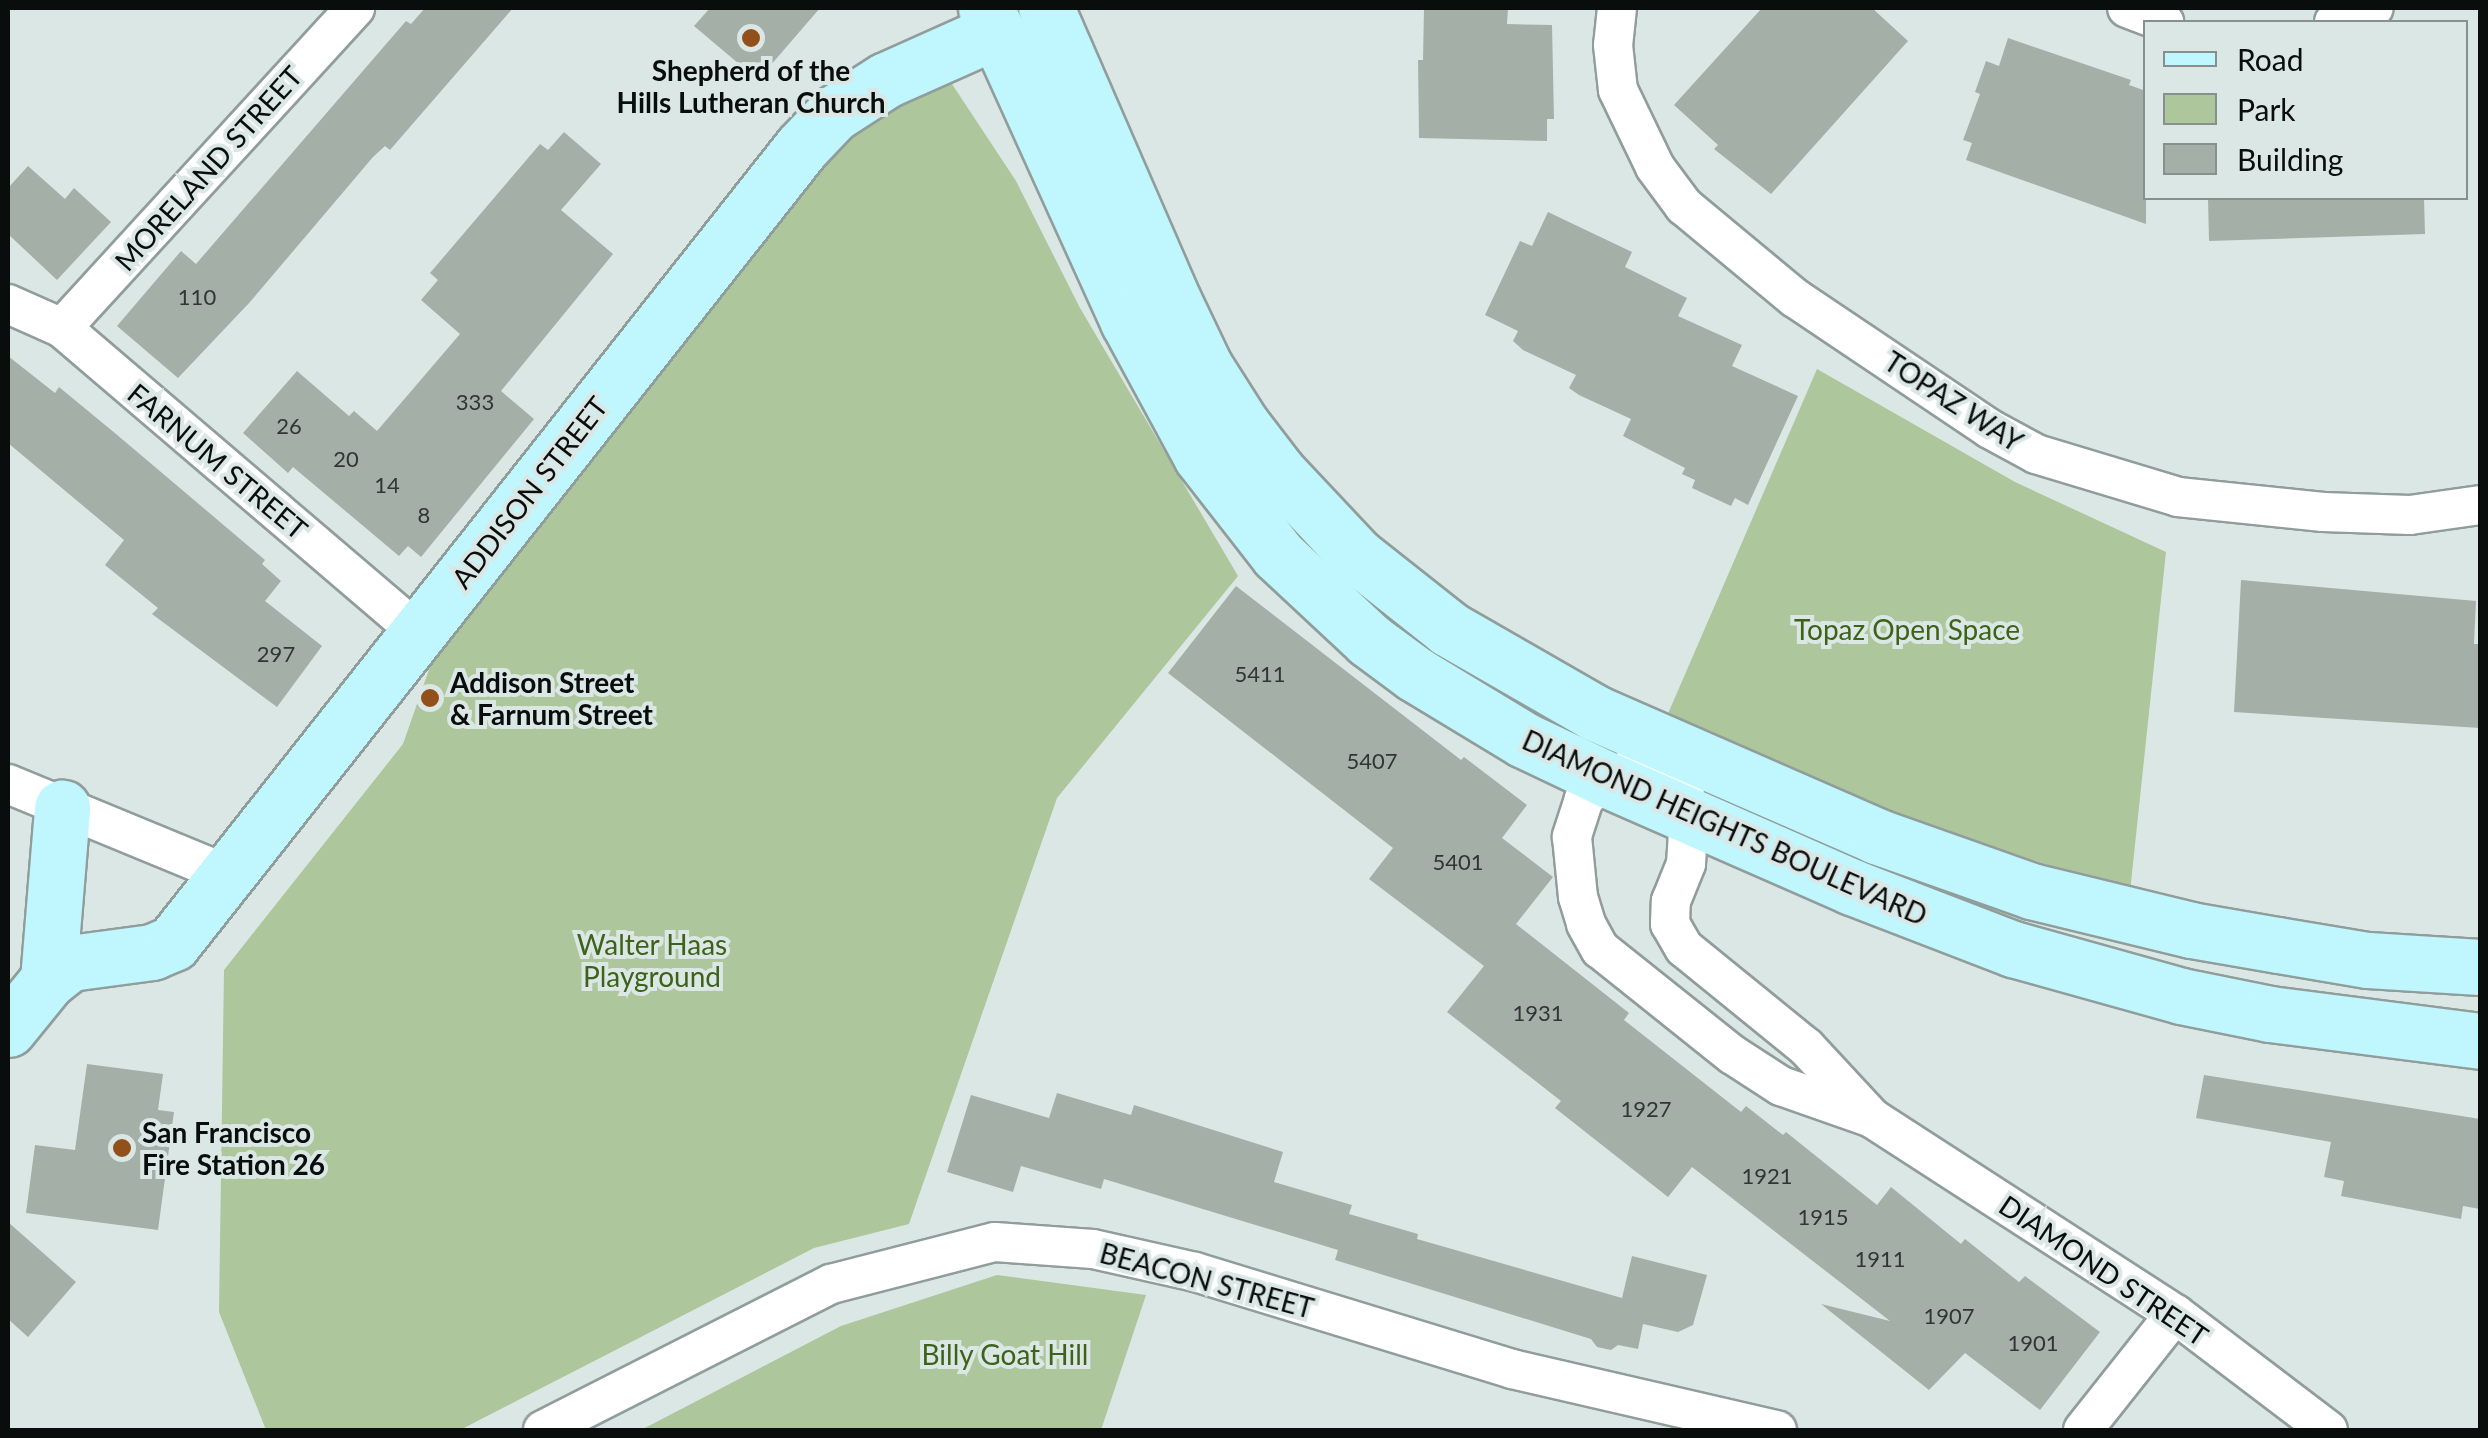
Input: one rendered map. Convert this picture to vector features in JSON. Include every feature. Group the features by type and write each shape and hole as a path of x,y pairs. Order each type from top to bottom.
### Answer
{"main road":[{"name":"DIAMOND HEIGHTS BOULEVARD","path":"1046,8 1205,367 1278,472 1357,556 1449,629 1556,692 1676,749 1876,836 2031,891 2191,930 2278,945 2368,960 2480,967"},
{"name":"ADDISON STREET","path":"48,980 70,963 152,952 172,943 801,148 834,114 991,19"},
{"name":"DIAMOND HEIGHTS BOULEVARD","path":"991,19 1162,390 1240,510 1278,555 1369,640 1468,708 1606,779 1690,816 1938,921 2094,974 2270,1014 2480,1041"},
{"path":"8,1029 48,980 62,808"}],"street":[{"name":"MORELAND STREET","path":"62,328 355,8"},
{"name":"ADDISON STREET","path":"991,19 1046,8"},
{"name":"TOPAZ WAY","path":"1617,8 1613,44 1618,90 1655,167 1684,206 1795,298 1990,429 2036,454 2178,498 2323,512 2410,514 2480,505"},
{"path":"2127,8 2159,20"},
{"path":"2340,20 2374,8"},
{"name":"FARNUM STREET","path":"8,304 62,328 419,633"},
{"path":"1606,779 1676,749"},
{"name":"DIAMOND STREET","path":"1676,749 1690,816 1686,864 1670,901 1670,924 1684,948 1806,1047 1872,1118"},
{"name":"DIAMOND STREET","path":"1606,779 1584,799 1572,836 1578,897 1586,924 1600,949 1714,1042 1780,1086 1872,1118 2175,1314 2328,1430"},
{"path":"8,784 226,874"},
{"name":"BEACON STREET","path":"543,1430 831,1284 995,1242 1094,1249 1195,1272 1512,1369 1777,1430"},
{"path":"2084,1430 2175,1314"}],"green space":[{"name":"Walter Haas Playground","path":"952,84 1016,181 1080,308 1238,576 1057,798 909,1224 814,1248 460,1430 266,1430 219,1312 224,970 403,744 439,641 821,158 885,109"},
{"name":"Topaz Open Space","path":"1817,369 2015,482 2166,552 2130,892 1825,792 1667,716"},
{"name":"Billy Goat Hill","path":"997,1275 1146,1295 1101,1430 641,1430 841,1326"}],"building":[{"path":"425,8 513,8 390,150 385,146 373,157 250,302 178,378 117,326 181,251 196,264 406,21 411,24"},
{"name":"Shepherd of the Hills Lutheran Church","path":"710,8 820,8 758,80 694,26"},
{"path":"1424,8 1508,8 1507,24 1552,25 1554,119 1547,119 1547,141 1419,138 1418,60 1423,60"},
{"path":"1762,8 1872,8 1908,41 1771,194 1714,149 1718,145 1674,105"},
{"path":"2008,38 2131,80 2129,85 2143,90 2146,224 1966,160 1972,143 1963,140 1980,94 1975,92 1986,61 1999,66"},
{"path":"564,132 601,164 561,210 613,254 501,391 534,419 421,557 408,546 399,556 293,467 288,473 243,433 297,371 349,416 354,411 377,431 460,334 421,300 438,280 430,273 540,144 548,150"},
{"path":"28,166 65,199 74,188 111,222 57,280 8,234 8,188"},
{"path":"2208,200 2424,200 2425,234 2209,241"},
{"path":"1548,212 1632,252 1625,267 1687,298 1678,316 1742,345 1732,366 1798,396 1748,505 1735,498 1731,506 1692,488 1695,480 1682,474 1685,468 1623,436 1631,419 1569,388 1576,375 1523,350 1513,341 1518,331 1485,315 1520,241 1532,246"},
{"path":"8,356 55,393 59,387 265,560 262,564 281,581 265,601 322,646 277,707 152,614 158,608 105,565 124,540 8,443"},
{"path":"2241,580 2476,601 2474,644 2480,644 2480,728 2234,712"},
{"path":"1236,586 1461,760 1464,757 1527,805 1502,838 1553,877 1516,924 1629,1013 1624,1020 1741,1112 1746,1106 1783,1135 1786,1132 1877,1205 1891,1187 1961,1244 1965,1239 2019,1282 2025,1276 2100,1332 2040,1410 1965,1353 1929,1390 1821,1304 1890,1321 1692,1167 1668,1197 1555,1108 1561,1101 1447,1012 1484,966 1369,879 1393,848 1168,673"},
{"name":"San Francisco Fire Station 26","path":"87,1064 163,1074 158,1110 174,1112 158,1230 26,1213 35,1145 75,1150"},
{"path":"2204,1075 2480,1119 2480,1209 2463,1206 2461,1219 2341,1196 2344,1181 2324,1177 2331,1142 2196,1118"},
{"path":"1057,1093 1131,1115 1134,1105 1283,1152 1274,1182 1352,1205 1349,1214 1418,1234 1417,1239 1622,1298 1632,1256 1707,1275 1693,1325 1678,1332 1643,1324 1638,1349 1618,1345 1611,1350 1597,1347 1591,1339 1335,1260 1338,1250 1104,1179 1101,1189 1021,1166 1013,1192 947,1172 971,1095 1049,1118"},
{"path":"8,1222 76,1282 28,1337 8,1319"}],"place":[{"name":"Shepherd of the Hills Lutheran Church","path":"751,38"},
{"name":"Addison Street & Farnum Street","path":"430,698"},
{"name":"San Francisco Fire Station 26","path":"122,1148"}]}
